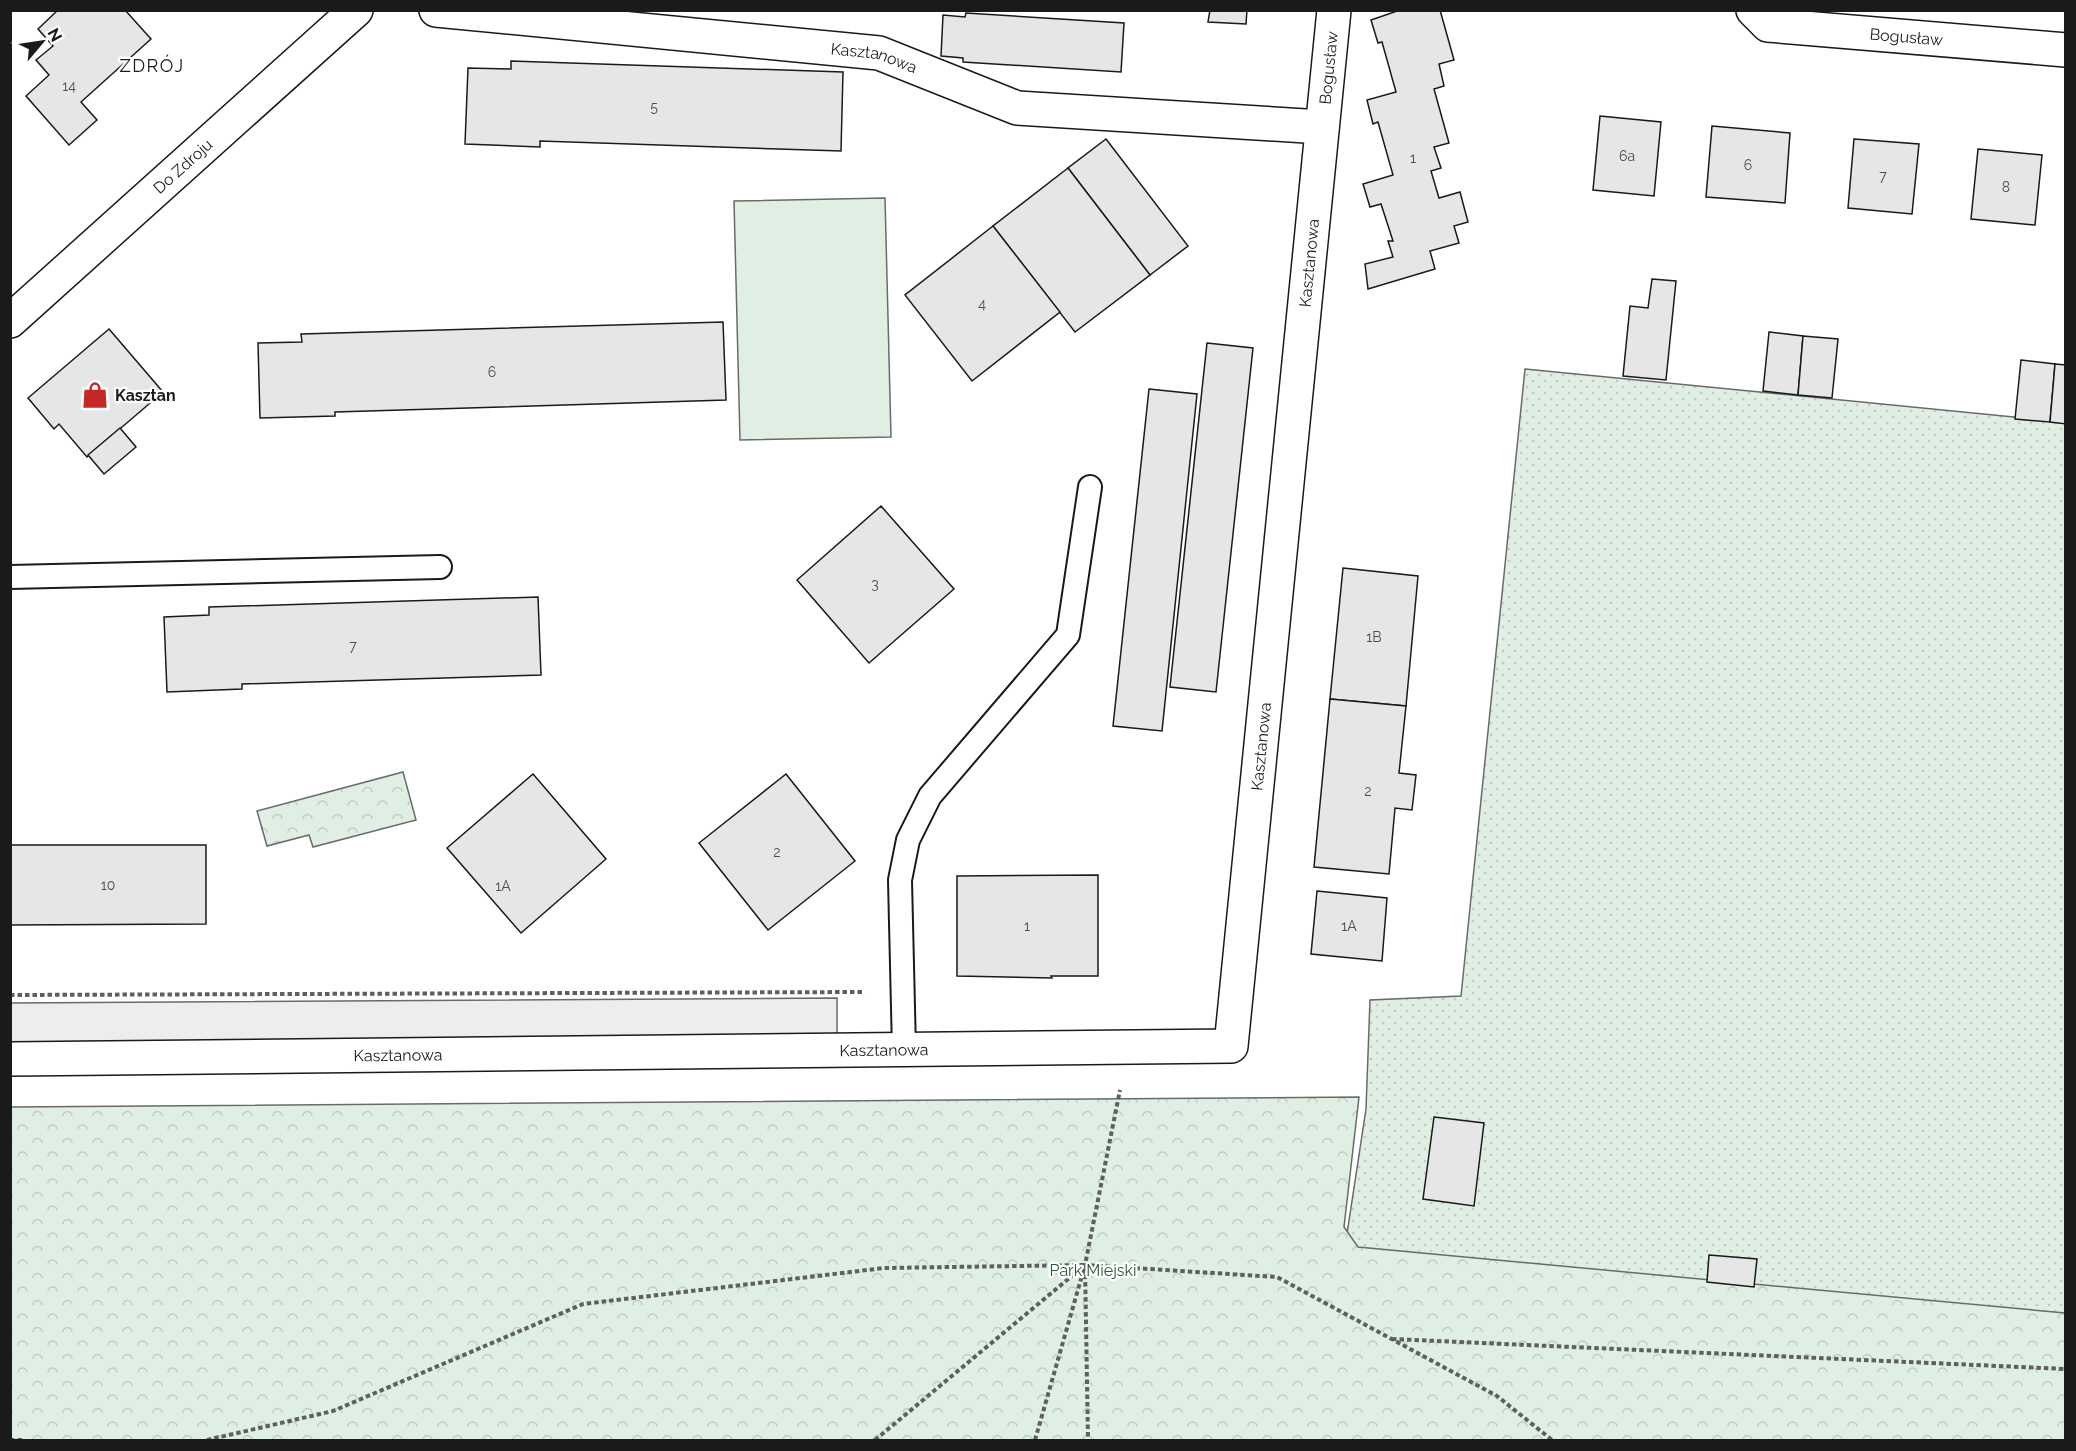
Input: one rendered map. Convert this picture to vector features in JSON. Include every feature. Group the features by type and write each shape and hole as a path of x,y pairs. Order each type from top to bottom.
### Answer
{"street":[{"name":"Do Zdroju","path":"10,321 356,10"},
{"name":"Kasztanowa","path":"10,1059 1232,1046 1322,127 1017,108 879,53 436,10"},
{"name":"Bogusław","path":"1322,127 1334,10"},
{"name":"Bogusław","path":"1753,10 1768,25 2066,50"}],"lane":[{"path":"904,1050 900,880 908,840 930,796 1068,635 1090,487"},
{"path":"10,577 440,567"}],"path":[{"path":"10,995 902,992"},
{"path":"1035,1440 1084,1265 1128,1048"},
{"path":"875,1440 1084,1265"},
{"path":"1084,1265 1088,1440"},
{"path":"207,1440 333,1411 583,1304 884,1268 1084,1265 1277,1277 1497,1396 1552,1440"},
{"path":"1391,1339 2066,1369"},
{"path":"10,1440 25,1440"}],"green space":[{"path":"885,198 891,437 740,440 734,201"},
{"path":"1525,369 2065,422 2065,1317 1361,1251 1347,1234 1366,1109 1370,1000 1461,996"},
{"path":"403,772 416,820 313,847 309,835 267,846 257,811"},
{"name":"Park Miejski","path":"1359,1097 1344,1227 1358,1247 2065,1313 2065,1440 11,1440 10,1107"}],"shaded area":[{"path":"837,998 837,1037 11,1042 10,1003"}],"building":[{"path":"58,10 125,10 151,39 81,102 97,120 69,145 26,96 49,75 36,60 53,46 38,29"},
{"path":"1210,10 1247,10 1246,24 1208,22"},
{"path":"1400,10 1440,10 1454,60 1439,64 1444,86 1434,89 1449,143 1434,147 1441,168 1431,171 1439,198 1460,192 1468,222 1454,226 1459,243 1430,251 1435,269 1368,289 1365,264 1393,257 1388,241 1393,241 1381,204 1370,207 1363,184 1393,175 1378,122 1373,124 1367,100 1396,92 1382,42 1378,43 1371,20"},
{"path":"966,13 1124,23 1121,72 963,62 963,58 941,56 943,15 965,17"},
{"path":"511,61 843,72 841,151 540,141 540,147 465,144 468,68 511,69"},
{"path":"1600,116 1661,122 1654,196 1593,190"},
{"path":"1712,126 1790,133 1785,203 1706,197"},
{"path":"1106,139 1188,246 1150,275 1068,168"},
{"path":"1854,139 1919,144 1912,214 1848,208"},
{"path":"1978,149 2042,155 2035,225 1971,219"},
{"path":"1068,168 1150,275 1075,332 993,226"},
{"path":"993,226 1060,312 972,381 905,295"},
{"path":"1652,279 1676,281 1666,380 1623,376 1630,306 1648,308"},
{"path":"723,322 726,400 335,412 335,416 260,418 258,343 302,342 301,334"},
{"name":"Kasztan","path":"109,329 163,392 87,457 59,424 54,429 28,398"},
{"path":"1769,332 1803,336 1798,395 1763,391"},
{"path":"1803,336 1838,339 1832,398 1798,395"},
{"path":"1207,343 1253,348 1216,692 1170,687"},
{"path":"2021,360 2055,364 2050,422 2015,419"},
{"path":"2055,364 2066,365 2066,424 2050,422"},
{"path":"1149,389 1197,394 1162,731 1113,726"},
{"path":"120,428 136,447 104,474 88,455"},
{"path":"881,506 954,589 869,663 797,580"},
{"path":"1343,568 1418,576 1406,706 1330,699"},
{"path":"538,597 541,675 242,684 242,689 167,692 164,617 209,615 209,607"},
{"path":"1330,699 1406,706 1399,773 1416,775 1412,810 1395,808 1389,874 1314,867"},
{"path":"533,774 606,859 521,933 447,848"},
{"path":"786,774 855,861 768,930 699,843"},
{"path":"10,845 206,845 206,924 10,925"},
{"path":"1098,875 1098,976 1051,976 1052,978 957,976 957,876"},
{"path":"1317,891 1387,898 1382,961 1311,954"},
{"path":"1434,1117 1484,1123 1474,1206 1423,1199"},
{"path":"1709,1255 1757,1259 1754,1287 1707,1282"}],"place":[{"name":"Kasztan","path":"95,395"}],"district":[{"name":"ZDRÓJ","path":"152,65"}]}
